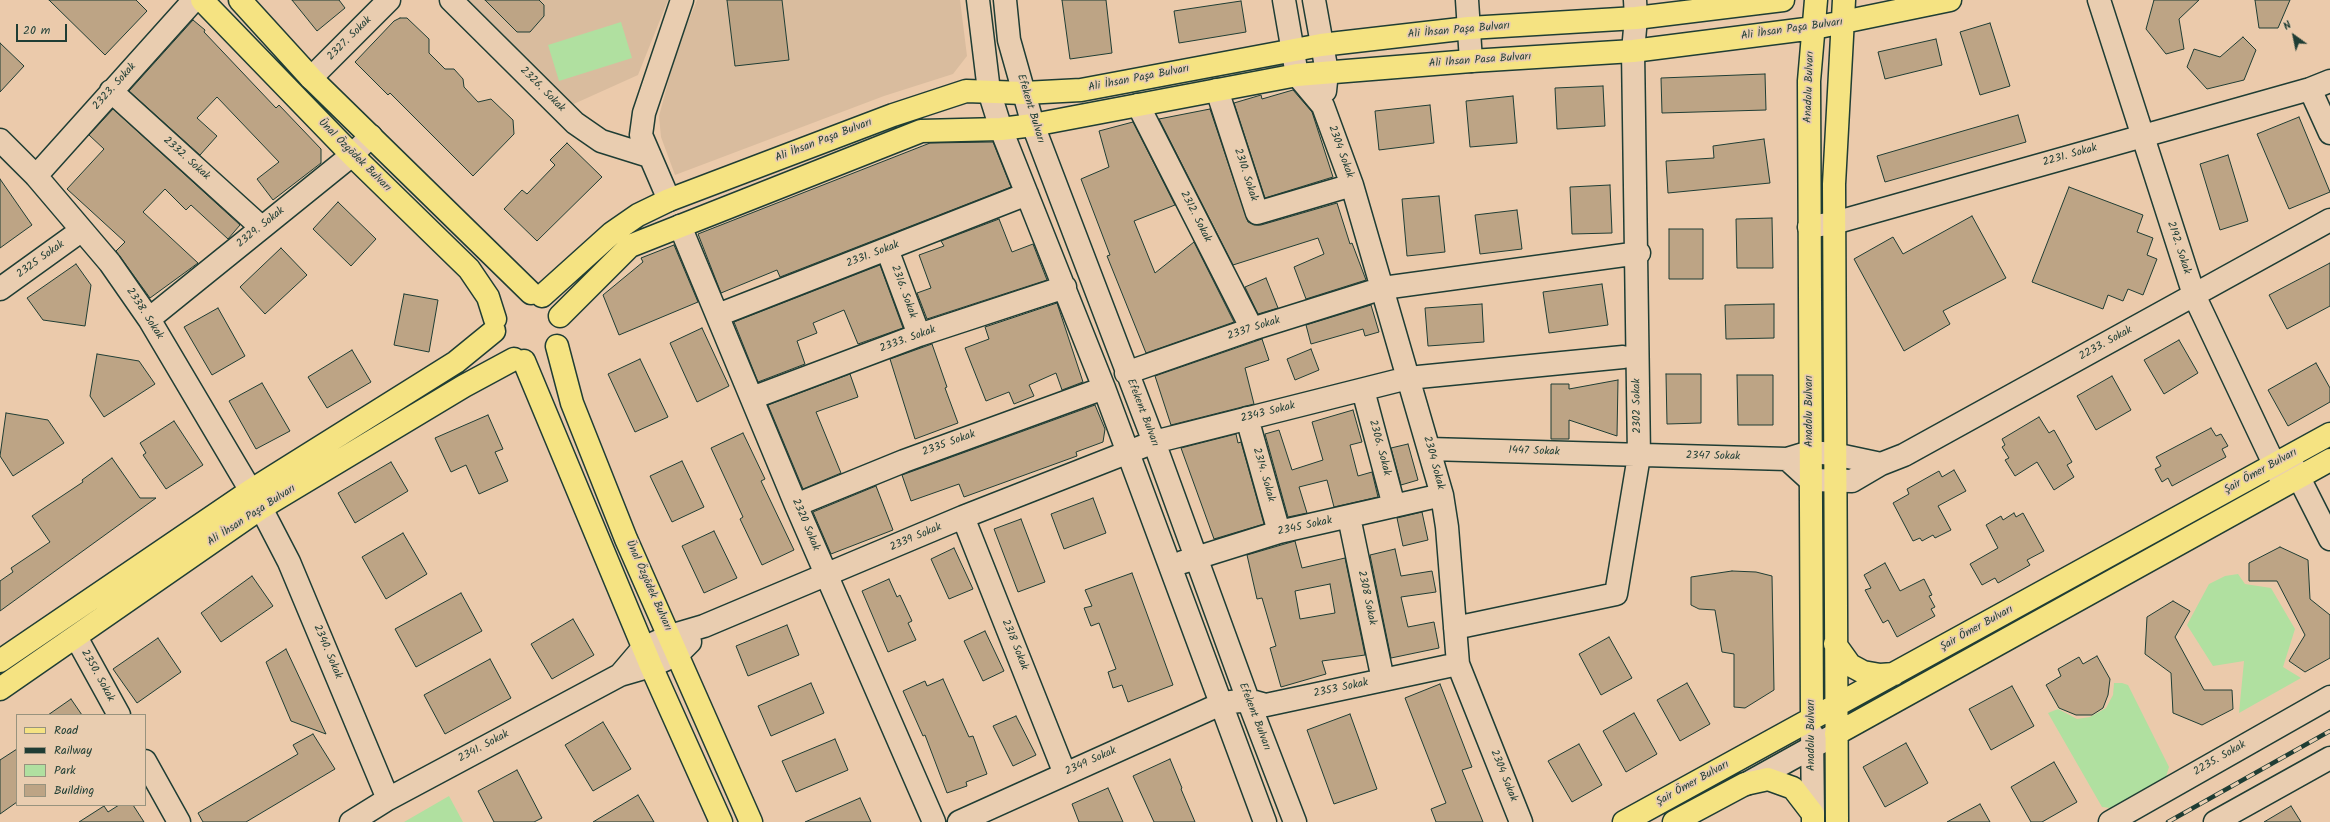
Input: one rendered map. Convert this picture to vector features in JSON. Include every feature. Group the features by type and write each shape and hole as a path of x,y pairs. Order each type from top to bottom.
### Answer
{"main road":[{"name":"Ünal Özgödek Bulvarı","path":"202,0 352,155 469,269 488,297 495,325"},
{"path":"240,0 311,78 466,232 537,295 551,302 560,316 562,331 557,346 545,357 535,361 519,360 504,352 498,342 495,325 500,308 508,300 519,295 537,295"},
{"name":"Ali İhsan Paşa Bulvarı","path":"537,295 612,233 638,215 668,200 893,115 966,92 989,91 1024,93 1081,90 1321,45 1636,9 1784,0"},
{"name":"Anadolu Bulvarı","path":"1812,719 1809,81 1816,0"},
{"path":"1837,822 1834,481 1834,184 1844,23 1844,0"},
{"name":"Ali İhsan Paşa Bulvarı","path":"1633,51 1814,28 1950,0"},
{"name":"Ali Ihsan Pasa Bulvarı","path":"1327,72 1633,51"},
{"path":"560,316 630,246 680,226 721,212 921,131 1001,129 1033,125 1297,74 1327,72"},
{"name":"Ali İhsan Paşa Bulvarı","path":"0,661 255,499 456,362 495,325"},
{"name":"Ünal Özgödek Bulvarı","path":"557,346 572,403 626,539 674,645 750,822"},
{"path":"519,360 647,657 721,822"},
{"name":"Ali İhsan Paşa Bulvarı","path":"3,681 76,637 255,499 464,386 519,360"},
{"name":"Şair Ömer Bulvarı","path":"1624,822 1836,707 2330,434"},
{"name":"Şair Ömer Bulvarı","path":"1836,734 2330,460"},
{"path":"1835,644 1850,664 1863,672 1880,675 1894,674"},
{"path":"1745,784 1768,779 1793,788 1813,818"},
{"name":"Şair Ömer Bulvarı","path":"1674,822 1745,784"}],"street":[{"name":"2323. Sokak","path":"36,176 194,0"},
{"name":"2327. Sokak","path":"311,78 389,0"},
{"name":"2326. Sokak","path":"451,0 575,123 601,141 649,156"},
{"path":"668,200 641,135 644,112 682,0"},
{"path":"978,0 989,91 1001,129 1065,287 1129,452 1223,703 1265,822"},
{"name":"Efekent Bulvarı","path":"1004,0 1009,40 1033,125 1126,373 1154,442 1248,700 1295,822"},
{"path":"1284,0 1297,74 1323,106"},
{"path":"1314,0 1327,72 1323,106"},
{"path":"1467,0 1471,61"},
{"name":"2192. Sokak","path":"2099,0 2194,295 2291,481 2330,539"},
{"name":"2302 Sokak","path":"1454,628 1616,594 1639,456 1638,254 1633,51 1636,9"},
{"name":"2231. Sokak","path":"1809,227 1834,223 2142,135 2310,89 2330,81"},
{"path":"2310,89 2330,133"},
{"name":"2310. Sokak","path":"1217,90 1257,213 1352,185"},
{"name":"2332. Sokak","path":"111,91 261,227"},
{"name":"2312. Sokak","path":"1138,105 1252,329"},
{"name":"2304 Sokak","path":"1323,106 1352,185 1442,495 1448,527 1454,628 1458,664 1521,822"},
{"name":"2329. Sokak","path":"149,319 352,155 371,136"},
{"name":"2338. Sokak","path":"0,140 36,176 110,263 149,319 255,499"},
{"name":"2331. Sokak","path":"718,315 1028,194"},
{"name":"2233. Sokak","path":"1810,480 1852,481 1881,464 1904,455 2330,220"},
{"name":"2320 Sokak","path":"680,226 796,505 934,822"},
{"name":"2325 Sokak","path":"0,290 82,230"},
{"name":"2316. Sokak","path":"887,249 919,335"},
{"name":"2337 Sokak","path":"1126,373 1252,329 1383,288 1638,254"},
{"name":"2333. Sokak","path":"752,398 919,335 1065,287"},
{"name":"2343 Sokak","path":"1129,452 1154,442 1408,378 1623,357"},
{"name":"2335 Sokak","path":"796,505 904,461 1104,388"},
{"name":"2306. Sokak","path":"1363,390 1394,506"},
{"name":"2314. Sokak","path":"1247,418 1279,532"},
{"name":"1447 Sokak","path":"1429,449 1639,456"},
{"name":"2339 Sokak","path":"674,645 704,626 827,576 963,517 1129,452"},
{"path":"1810,452 1834,454 1881,464"},
{"name":"2347 Sokak","path":"1639,456 1787,459 1810,452"},
{"path":"1787,459 1810,480"},
{"name":"2345 Sokak","path":"1171,566 1279,532 1442,495"},
{"name":"2340. Sokak","path":"255,499 289,562 388,799"},
{"name":"2318 Sokak","path":"963,517 1065,774"},
{"name":"2308 Sokak","path":"1349,517 1383,680"},
{"name":"2350. Sokak","path":"76,637 118,714"},
{"path":"647,657 674,645"},
{"name":"2341. Sokak","path":"364,819 388,799 620,675 647,657"},
{"name":"2353 Sokak","path":"1223,703 1248,700 1266,705 1458,664"},
{"name":"2235. Sokak","path":"2110,822 2330,697"},
{"name":"2349 Sokak","path":"959,822 1223,703"},
{"name":"Anadolu Bulvarı","path":"1812,719 1813,818"},
{"name":"Şair Ömer Bulvarı","path":"1745,784 1836,734"},
{"path":"2214,822 2330,758"},
{"path":"146,763 179,822"}],"shaded area":[{"path":"465,0 668,0 638,75 567,107"},
{"path":"697,0 960,0 967,56 953,74 884,96 675,175 661,137 659,116 677,49"}],"green space":[{"path":"621,22 632,58 559,81 548,45"},
{"path":"2238,574 2245,584 2271,588 2295,629 2283,667 2301,678 2239,713 2244,661 2213,666 2187,625 2209,584 2225,576"},
{"path":"2114,683 2128,685 2169,767 2165,780 2110,808 2102,807 2048,713 2058,709 2077,719 2090,717 2106,708 2113,695"},
{"path":"449,796 463,822 404,822"}],"building":[{"path":"49,0 136,0 147,11 105,55"},
{"path":"292,0 339,0 345,8 317,31"},
{"path":"485,0 539,0 544,5 544,16 530,32 517,32"},
{"path":"727,0 782,0 789,60 735,66"},
{"path":"1062,0 1106,0 1112,53 1070,59"},
{"path":"2154,0 2199,0 2179,19 2184,49 2166,54 2146,29"},
{"path":"2255,0 2290,0 2278,28 2259,28"},
{"path":"1241,1 1246,32 1179,43 1174,11"},
{"path":"400,18 407,18 429,39 429,53 445,69 454,69 463,79 464,87 478,102 491,99 513,120 514,134 473,176 390,93 388,95 355,62 394,21"},
{"path":"193,20 205,30 204,32 276,108 279,105 321,149 321,163 273,200 257,179 279,162 217,97 197,118 217,136 200,155 129,91"},
{"path":"1990,23 2010,86 1980,95 1960,32"},
{"path":"2243,37 2256,50 2244,80 2207,89 2187,67 2194,49 2220,57"},
{"path":"1936,39 1942,65 1885,79 1878,52"},
{"path":"0,43 24,66 0,92"},
{"path":"1765,74 1766,110 1662,113 1661,78"},
{"path":"1603,86 1605,126 1557,129 1555,88"},
{"path":"1293,90 1312,112 1333,177 1265,198 1234,103 1261,95 1262,99"},
{"path":"1513,96 1517,143 1470,147 1466,101"},
{"path":"1430,105 1434,143 1379,150 1375,111"},
{"path":"113,109 240,225 228,239 191,205 186,210 165,189 143,212 198,263 150,298 116,251 125,242 67,189 104,149 89,135"},
{"path":"1210,109 1248,222 1254,225 1261,225 1337,203 1350,244 1352,243 1366,280 1306,299 1294,267 1324,254 1318,238 1233,265 1159,119"},
{"path":"2018,115 2026,142 1885,182 1877,156"},
{"path":"2299,117 2330,192 2289,209 2257,134"},
{"path":"1133,122 1175,205 1134,221 1155,273 1194,242 1234,322 1146,353 1107,256 1110,255 1081,179 1109,167 1099,131"},
{"path":"1764,139 1770,183 1668,193 1666,161 1714,158 1713,146"},
{"path":"993,142 1011,187 780,277 777,270 721,293 698,234 930,143"},
{"path":"567,143 602,177 537,241 504,209 522,190 527,194 555,165 550,160"},
{"path":"2228,155 2248,221 2220,230 2200,164"},
{"path":"0,179 32,225 0,248"},
{"path":"1610,185 1612,233 1572,234 1570,187"},
{"path":"2069,187 2143,215 2137,232 2153,238 2147,255 2157,259 2143,295 2128,289 2123,301 2108,295 2103,309 2032,282"},
{"path":"1439,196 1445,252 1407,256 1402,199"},
{"path":"338,202 376,239 351,266 313,229"},
{"path":"1517,210 1522,249 1480,254 1475,215"},
{"path":"1972,216 2006,278 1943,311 1950,324 1904,351 1854,259 1893,237 1903,254"},
{"path":"1772,218 1773,268 1737,268 1736,219"},
{"path":"999,219 1012,252 1033,244 1047,280 927,319 917,293 931,288 919,255 944,246 941,241"},
{"path":"1669,229 1703,229 1703,279 1669,279"},
{"path":"674,245 698,302 619,335 603,295 643,262 641,258"},
{"path":"281,248 307,275 265,314 240,287"},
{"path":"2330,263 2330,306 2287,329 2269,295"},
{"path":"76,264 91,285 85,326 43,320 27,298"},
{"path":"880,265 903,328 858,344 844,310 813,323 817,333 797,341 805,364 758,382 734,322"},
{"path":"1266,278 1278,308 1258,314 1245,287"},
{"path":"1602,284 1608,325 1549,333 1543,292"},
{"path":"404,294 438,300 429,352 394,345"},
{"path":"1057,303 1083,382 1062,390 1056,373 1029,385 1034,396 1014,404 1009,392 986,401 965,348 989,339 985,327"},
{"path":"1482,304 1484,342 1428,346 1425,308"},
{"path":"1774,304 1774,338 1726,339 1725,305"},
{"path":"1371,305 1379,332 1365,336 1363,329 1311,344 1306,325"},
{"path":"218,308 245,356 212,375 184,327"},
{"path":"702,328 729,386 697,402 670,343"},
{"path":"1262,339 1269,360 1245,368 1254,404 1171,425 1155,376"},
{"path":"2179,340 2198,373 2164,394 2144,360"},
{"path":"932,344 947,387 945,388 958,423 915,439 890,359"},
{"path":"1311,349 1319,370 1295,380 1287,359"},
{"path":"352,350 371,382 327,408 308,377"},
{"path":"97,354 139,361 155,384 104,417 90,396"},
{"path":"640,359 668,417 635,432 608,374"},
{"path":"2316,363 2330,388 2330,402 2288,426 2268,390"},
{"path":"850,374 858,397 816,412 841,473 803,489 768,405"},
{"path":"1666,374 1701,374 1701,423 1667,424"},
{"path":"1737,375 1773,375 1773,425 1738,425"},
{"path":"2112,376 2131,410 2096,430 2077,396"},
{"path":"1618,380 1617,436 1569,420 1569,439 1551,439 1551,384 1569,384 1569,389"},
{"path":"262,383 290,431 256,449 229,401"},
{"path":"1095,405 1105,429 1103,442 1076,452 1077,456 964,497 959,484 911,501 902,475"},
{"path":"1353,410 1362,442 1350,445 1358,476 1372,472 1378,497 1334,507 1327,480 1299,487 1307,513 1288,517 1265,434 1279,430 1292,470 1323,460 1312,422"},
{"path":"6,413 48,420 64,443 13,476 0,456"},
{"path":"488,415 503,449 495,452 508,481 479,494 466,465 451,472 435,438"},
{"path":"2039,417 2049,433 2054,430 2072,462 2067,465 2074,477 2054,490 2037,462 2015,476 2005,460 2009,458 2002,447 2005,445 2002,439"},
{"path":"174,421 203,465 166,489 143,455 146,453 140,443"},
{"path":"2211,428 2216,436 2221,434 2228,446 2222,449 2226,457 2172,486 2168,478 2162,482 2155,469 2161,466 2156,457"},
{"path":"743,433 765,479 761,481 794,550 762,565 740,519 743,517 711,448"},
{"path":"1236,434 1238,443 1241,442 1264,524 1214,539 1181,448"},
{"path":"1408,444 1418,480 1401,485 1391,448"},
{"path":"112,458 140,498 156,498 0,611 0,581 13,572 11,568 50,542 32,516 83,482 82,480"},
{"path":"682,461 704,507 672,522 650,476"},
{"path":"391,462 408,491 355,523 338,493"},
{"path":"1954,470 1966,491 1938,506 1951,530 1935,538 1933,535 1922,541 1920,538 1913,541 1893,503 1909,494 1907,489 1939,471 1942,477"},
{"path":"876,486 893,530 831,554 813,512"},
{"path":"1093,498 1106,533 1064,549 1051,514"},
{"path":"1422,512 1428,540 1403,546 1397,518"},
{"path":"2014,513 2016,517 2023,513 2044,551 2027,560 2030,565 1998,583 1995,578 1982,585 1970,564 1998,548 1986,525 2001,516 2003,520"},
{"path":"1021,519 1045,582 1018,592 994,529"},
{"path":"714,531 737,578 704,593 682,546"},
{"path":"403,533 427,574 386,599 362,557"},
{"path":"1295,541 1302,568 1345,558 1365,655 1322,661 1326,674 1281,687 1270,648 1276,646 1262,598 1257,599 1247,555","holes":["1330,584 1335,613 1300,619 1295,591"]},
{"path":"2280,547 2308,560 2310,599 2330,615 2330,658 2305,672 2289,661 2305,635 2277,581 2249,581 2249,563"},
{"path":"954,548 973,589 949,599 931,559"},
{"path":"1395,549 1401,576 1432,571 1436,592 1401,597 1408,627 1434,622 1439,648 1391,658 1370,555"},
{"path":"1885,563 1900,591 1924,579 1932,595 1929,596 1935,607 1931,609 1935,616 1897,637 1888,620 1883,623 1865,590 1871,588 1864,575"},
{"path":"1732,571 1756,572 1772,576 1774,690 1745,708 1734,707 1734,654 1722,652 1715,610 1699,609 1691,605 1691,577"},
{"path":"1132,573 1173,685 1128,702 1122,685 1113,688 1108,672 1116,669 1099,623 1091,626 1084,608 1092,606 1085,590"},
{"path":"252,576 273,606 221,642 201,613"},
{"path":"889,579 897,597 900,595 912,621 908,623 916,640 888,652 862,591"},
{"path":"461,593 482,631 416,667 395,629"},
{"path":"2173,601 2190,611 2175,637 2204,690 2232,690 2233,709 2202,725 2173,713 2171,673 2145,654 2147,617"},
{"path":"573,619 594,655 552,679 531,644"},
{"path":"787,625 799,655 748,676 736,646"},
{"path":"985,631 1004,671 983,681 964,641"},
{"path":"1609,637 1632,678 1601,695 1579,654"},
{"path":"158,638 181,672 137,703 113,669"},
{"path":"286,649 326,734 291,721 266,662"},
{"path":"2097,656 2110,679 2108,695 2103,708 2092,715 2076,715 2059,708 2046,685 2061,676 2058,669 2079,657 2083,664"},
{"path":"490,659 511,698 445,734 424,695"},
{"path":"943,679 969,737 973,736 987,774 966,782 967,786 947,793 925,735 923,736 903,691 925,681 927,686"},
{"path":"811,683 824,713 771,736 758,706"},
{"path":"1687,683 1710,724 1680,741 1657,700"},
{"path":"1440,684 1472,767 1462,770 1483,822 1436,822 1431,809 1446,803 1405,698"},
{"path":"2012,686 2034,726 1991,750 1969,709"},
{"path":"71,699 81,714 49,714"},
{"path":"1634,713 1657,754 1626,772 1603,731"},
{"path":"1350,714 1377,789 1334,804 1307,730"},
{"path":"1016,716 1036,755 1013,766 993,726"},
{"path":"603,722 631,769 593,791 565,745"},
{"path":"313,734 335,769 246,822 203,822 198,813 298,754 293,745"},
{"path":"835,739 848,770 796,792 782,761"},
{"path":"1906,743 1928,783 1885,807 1863,767"},
{"path":"1579,744 1602,785 1572,802 1548,761"},
{"path":"16,750 16,803 0,814 0,760"},
{"path":"1170,759 1195,822 1154,822 1133,776"},
{"path":"2054,762 2077,802 2042,822 2031,822 2011,787"},
{"path":"517,770 542,818 534,822 494,822 478,791"},
{"path":"1108,788 1123,822 1079,822 1072,804"},
{"path":"638,795 654,822 593,822"},
{"path":"860,798 871,822 805,822"},
{"path":"1980,804 1990,822 1947,822"},
{"path":"104,806 108,812 117,806 134,806 144,822 79,822"},
{"path":"2291,806 2301,822 2264,822"}],"railway":[{"path":"2168,822 2330,731"}]}
